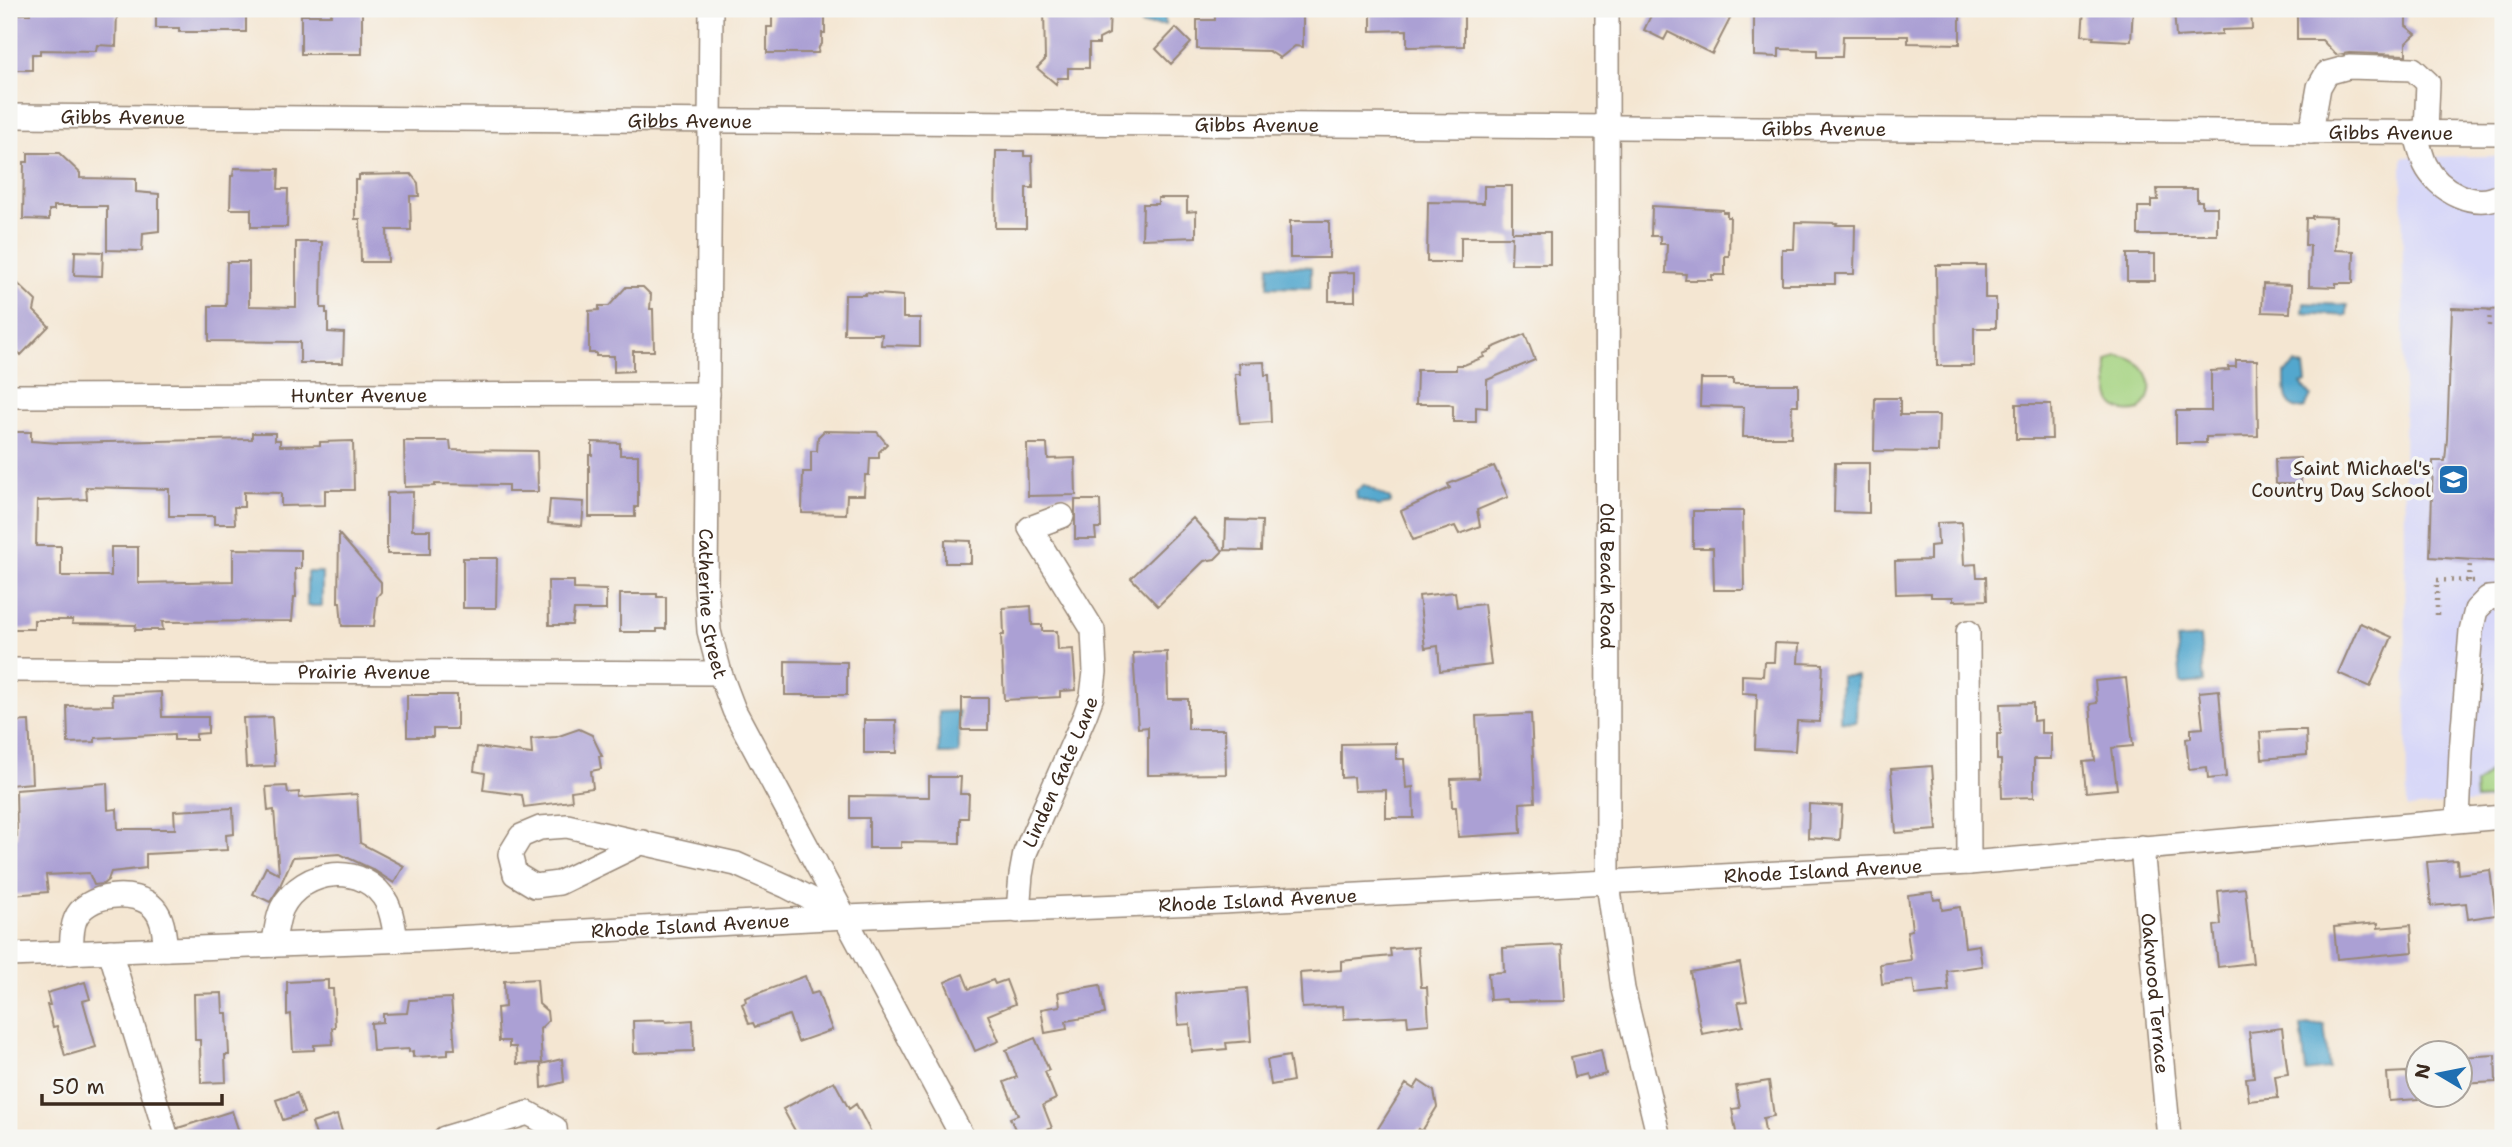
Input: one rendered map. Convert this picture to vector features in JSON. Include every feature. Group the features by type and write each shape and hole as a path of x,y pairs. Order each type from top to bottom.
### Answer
{"street":[{"name":"Catherine Street","path":"711,9 706,584 709,631 720,673 734,710 963,1138"},
{"name":"Old Beach Road","path":"1607,9 1608,883 1623,989 1659,1138"},
{"path":"2311,132 2319,87 2327,73 2349,67 2413,68 2428,83 2421,132 2426,166 2441,186 2457,196 2477,201 2503,194"},
{"name":"Gibbs Avenue","path":"9,116 2503,132"},
{"name":"Hunter Avenue","path":"9,397 708,394"},
{"name":"Linden Gate Lane","path":"1018,911 1026,853 1055,790 1092,696 1095,672 1093,630 1030,528 1062,516"},
{"path":"2458,820 2460,752 2471,631 2476,610 2488,598 2503,597"},
{"path":"1968,632 1969,863"},
{"name":"Prairie Avenue","path":"9,670 720,673"},
{"name":"Rhode Island Avenue","path":"9,955 396,940 1608,883 1969,863 2503,817"},
{"path":"643,842 559,883 535,886 515,874 510,854 520,836 540,828 567,826 643,842 736,864 846,917"},
{"name":"Oakwood Terrace","path":"2142,847 2169,1138"},
{"path":"274,945 281,909 293,891 311,878 331,873 354,876 373,887 387,902 393,917 396,940"},
{"path":"71,953 75,919 85,906 98,898 128,897 144,901 155,909 163,922 166,949"},
{"path":"110,951 167,1138"},
{"path":"445,1138 528,1113 555,1128 556,1138"}],"path":[{"path":"2489,326 2490,310 2503,310"},
{"path":"2437,615 2437,580 2480,582"}],"shaded area":[{"name":"Saint Michael's Country Day School","path":"2503,156 2503,800 2407,808 2402,157"}],"green space":[{"path":"2117,356 2136,362 2148,375 2150,392 2140,410 2120,410 2110,398 2107,362"},
{"path":"2503,761 2503,798 2476,800 2475,785"}],"water":[{"path":"1141,9 1165,9 1165,25 1141,25"},
{"path":"1269,265 1311,267 1311,288 1268,287"},
{"path":"2304,303 2347,305 2347,316 2303,313"},
{"path":"2295,364 2304,367 2306,382 2301,384 2311,396 2305,408 2293,407 2287,398 2285,373"},
{"path":"1364,485 1389,498 1389,504 1378,506 1357,499 1356,491"},
{"path":"307,572 322,572 322,606 307,606"},
{"path":"2200,637 2204,682 2181,684 2177,639"},
{"path":"1841,676 1857,676 1856,722 1840,721"},
{"path":"959,711 959,754 939,754 939,712"},
{"path":"2324,1024 2329,1069 2306,1072 2301,1026"}],"building":[{"path":"30,9 117,10 116,46 97,45 96,51 40,50 40,54 32,54 32,70 9,70 9,14 30,14"},
{"path":"156,9 246,9 246,32 179,32 179,28 156,28"},
{"path":"332,9 362,9 362,54 301,54 301,15 331,15"},
{"path":"772,9 825,9 825,33 822,33 822,44 818,53 767,53 767,27 772,27"},
{"path":"1044,9 1110,9 1109,34 1099,39 1099,44 1089,44 1089,68 1068,68 1068,78 1058,78 1056,84 1037,68 1045,60"},
{"path":"1215,9 1303,9 1303,47 1295,46 1280,58 1269,51 1197,49 1197,20 1215,20"},
{"path":"1371,9 1464,9 1464,46 1407,47 1407,30 1371,31"},
{"path":"1654,9 1710,9 1730,19 1712,54 1668,32 1664,40 1644,30"},
{"path":"1754,9 1960,9 1960,44 1908,43 1908,36 1843,36 1842,57 1817,57 1817,50 1779,49 1779,57 1754,56"},
{"path":"2084,9 2133,9 2131,41 2093,39 2094,36 2082,35"},
{"path":"2174,9 2251,9 2252,29 2222,30 2222,34 2176,37"},
{"path":"2297,9 2406,11 2406,26 2416,34 2406,43 2406,55 2336,55 2322,40 2297,40"},
{"path":"1176,28 1191,43 1171,64 1156,49"},
{"path":"996,151 1024,151 1024,156 1032,156 1033,188 1026,188 1026,228 995,228"},
{"path":"28,153 59,153 80,173 80,178 136,179 136,192 159,194 159,231 143,233 142,251 107,250 107,206 54,206 54,210 49,210 49,220 23,219 24,162 28,162"},
{"path":"234,168 279,169 278,189 288,189 287,227 251,227 251,209 230,209 231,176"},
{"path":"411,174 418,183 419,196 410,196 411,230 387,230 388,262 361,262 360,219 355,219 355,180 359,180 359,175"},
{"path":"1484,186 1512,186 1512,232 1550,232 1550,264 1511,264 1512,237 1461,237 1461,262 1427,262 1428,202 1484,203"},
{"path":"2157,189 2197,189 2197,201 2202,201 2202,207 2217,207 2217,235 2138,235 2138,207 2151,207 2151,200 2158,200"},
{"path":"1158,198 1187,198 1187,212 1196,211 1196,237 1142,239 1143,204 1158,204"},
{"path":"1652,206 1727,212 1727,217 1730,217 1729,256 1725,256 1725,275 1712,275 1712,280 1685,280 1686,274 1666,273 1667,244 1660,244 1660,236 1651,236"},
{"path":"2336,217 2335,250 2354,251 2353,283 2336,283 2336,287 2309,286 2310,245 2305,245 2306,218"},
{"path":"1290,221 1329,221 1329,258 1290,258"},
{"path":"1795,222 1855,225 1854,274 1835,274 1835,284 1782,284 1782,249 1794,249"},
{"path":"296,242 322,242 321,308 326,308 328,313 328,332 344,333 343,363 300,363 300,342 209,341 209,306 226,306 227,262 249,262 249,306 296,307"},
{"path":"75,251 103,252 102,276 74,275"},
{"path":"2127,254 2155,254 2155,281 2127,281"},
{"path":"1936,265 1985,265 1985,298 1996,298 1996,328 1974,328 1974,366 1937,366"},
{"path":"1355,272 1355,301 1329,301 1329,273"},
{"path":"9,275 36,301 34,311 49,326 21,355 9,343"},
{"path":"2263,284 2291,285 2290,313 2262,312"},
{"path":"626,287 643,287 651,295 654,351 633,351 633,371 614,372 614,356 596,356 596,353 589,353 589,311 599,310 599,306 609,306"},
{"path":"865,293 903,296 903,318 920,318 920,346 881,345 882,334 844,334 845,295"},
{"path":"2452,308 2503,310 2503,562 2430,557 2433,461 2445,461 2447,439"},
{"path":"1525,334 1535,360 1487,380 1487,408 1476,407 1476,422 1453,422 1453,406 1449,404 1416,404 1417,370 1456,370 1456,365 1464,365 1484,357 1483,354 1492,348"},
{"path":"2236,360 2257,360 2258,436 2206,437 2206,443 2176,443 2176,411 2211,411 2211,371 2236,367"},
{"path":"1264,362 1265,375 1269,375 1271,422 1240,424 1235,374 1240,374 1239,363"},
{"path":"1701,379 1733,379 1733,384 1798,384 1798,405 1792,405 1791,437 1743,437 1744,407 1700,406"},
{"path":"1875,398 1900,398 1900,415 1939,415 1938,452 1874,451"},
{"path":"2016,404 2051,404 2052,439 2016,439"},
{"path":"824,431 877,432 887,444 879,452 879,458 870,458 869,475 865,475 864,495 847,495 846,514 802,513 803,472 811,472 811,451 817,451 818,437"},
{"path":"9,432 31,432 31,441 59,443 252,439 252,433 275,433 275,440 280,440 280,446 353,441 354,490 325,490 325,505 281,506 281,493 244,492 244,507 234,507 235,524 214,524 214,516 169,516 169,489 86,487 87,499 37,501 36,546 61,546 61,576 111,576 111,547 138,547 138,583 233,581 233,549 301,550 301,569 295,569 296,597 292,621 162,622 163,630 135,630 136,625 72,624 73,620 34,620 34,629 9,629"},
{"path":"404,441 450,441 451,450 537,451 538,492 508,492 508,485 435,484 405,487"},
{"path":"592,442 620,443 620,455 638,455 638,507 635,507 635,517 589,517 589,455 592,455"},
{"path":"1027,444 1047,444 1048,459 1075,458 1076,495 1028,496"},
{"path":"2300,458 2301,484 2276,484 2275,459"},
{"path":"1835,463 1869,463 1869,513 1834,512"},
{"path":"1494,466 1508,497 1477,510 1480,526 1459,534 1455,526 1413,540 1401,511 1450,488 1448,484"},
{"path":"413,492 412,530 430,530 430,554 387,554 387,493"},
{"path":"550,500 584,502 582,526 548,523"},
{"path":"1075,500 1100,500 1101,528 1095,528 1096,539 1075,539"},
{"path":"1693,511 1743,511 1744,590 1714,590 1713,548 1693,548"},
{"path":"1193,518 1223,551 1215,559 1204,561 1158,606 1131,578"},
{"path":"1226,520 1262,521 1261,551 1225,550"},
{"path":"1962,522 1964,565 1976,564 1977,577 1986,577 1987,600 1953,601 1953,597 1931,597 1931,593 1896,594 1895,561 1930,560 1930,546 1938,545 1937,523"},
{"path":"339,534 381,582 374,626 342,626 338,602"},
{"path":"945,540 971,541 971,563 945,563"},
{"path":"463,558 497,558 496,608 463,608"},
{"path":"548,581 574,581 574,589 606,590 606,610 574,610 572,625 549,625"},
{"path":"1455,592 1457,607 1484,604 1491,665 1440,671 1438,646 1425,648 1419,596"},
{"path":"620,594 657,594 657,597 666,597 666,629 657,629 657,632 620,632"},
{"path":"1031,606 1032,625 1042,625 1042,631 1057,631 1058,650 1073,649 1076,690 1060,691 1060,697 1004,700 1001,635 1004,635 1003,608"},
{"path":"2360,623 2392,637 2370,687 2338,673"},
{"path":"1775,643 1799,644 1798,663 1823,664 1820,722 1797,721 1795,751 1755,749 1757,694 1742,693 1742,675 1763,676 1764,662 1774,662"},
{"path":"1167,652 1168,699 1188,699 1188,729 1225,729 1226,774 1148,775 1148,727 1138,728 1133,653"},
{"path":"785,661 847,662 847,695 785,695"},
{"path":"2126,678 2133,746 2112,748 2117,789 2086,792 2083,762 2095,761 2090,704 2097,703 2095,681"},
{"path":"2219,690 2226,777 2208,779 2207,767 2189,769 2186,739 2191,738 2191,729 2203,728 2199,692"},
{"path":"161,692 162,717 208,717 208,733 196,734 196,740 174,740 174,734 95,738 95,742 68,743 67,706 113,705 112,694"},
{"path":"407,695 457,695 457,729 433,729 433,737 407,737"},
{"path":"962,698 988,698 988,730 962,730"},
{"path":"2033,703 2033,721 2041,720 2041,733 2051,733 2051,759 2034,759 2034,797 2002,798 2001,760 1997,760 1997,734 2001,734 2000,704"},
{"path":"1531,714 1535,802 1520,803 1521,833 1458,837 1456,807 1452,807 1451,779 1479,778 1476,716"},
{"path":"272,717 275,766 246,767 243,718"},
{"path":"864,720 896,720 897,753 864,753"},
{"path":"29,721 32,783 9,785 9,722"},
{"path":"579,729 592,735 602,756 599,756 601,769 591,771 593,788 571,791 572,801 524,807 522,795 483,790 485,773 474,771 477,747 532,754 531,739 556,737"},
{"path":"2306,730 2307,755 2262,759 2260,732"},
{"path":"1396,743 1396,759 1404,759 1406,788 1413,787 1414,818 1386,818 1386,790 1354,791 1353,777 1341,778 1341,744"},
{"path":"1932,766 1937,830 1896,833 1891,769"},
{"path":"929,777 961,777 960,794 969,794 968,818 960,818 960,843 901,842 901,848 869,848 869,818 850,818 850,796 929,797"},
{"path":"107,783 108,810 117,809 118,829 175,829 174,811 233,808 234,834 226,835 227,850 146,854 146,868 111,872 103,884 94,885 89,873 46,875 48,892 12,895 9,889 9,838 17,837 16,790"},
{"path":"287,786 288,793 299,792 299,798 357,794 360,843 404,866 394,883 340,854 293,857 270,902 253,894 266,867 279,874 274,810 268,811 266,787"},
{"path":"1809,804 1842,806 1840,840 1808,838"},
{"path":"2457,860 2458,874 2490,870 2496,915 2468,919 2466,903 2431,906 2427,862"},
{"path":"2245,888 2253,963 2218,967 2214,926 2221,925 2218,891"},
{"path":"1932,892 1934,900 1941,899 1942,910 1960,907 1965,947 1979,945 1982,966 1947,971 1949,991 1915,995 1913,980 1882,984 1880,964 1911,960 1907,931 1912,930 1908,895"},
{"path":"2378,923 2378,928 2411,925 2413,952 2337,959 2334,927"},
{"path":"1562,945 1565,1001 1490,1000 1488,973 1504,972 1503,948"},
{"path":"1418,947 1421,987 1427,987 1429,1024 1408,1026 1407,1016 1344,1019 1343,1006 1302,1008 1300,973 1341,970 1341,961 1391,956 1390,949"},
{"path":"1740,963 1747,1001 1738,1002 1743,1026 1702,1034 1690,972"},
{"path":"963,974 969,989 993,980 995,984 1006,980 1015,1004 988,1015 999,1041 975,1051 945,982"},
{"path":"805,976 811,994 818,992 832,1030 798,1042 789,1015 755,1027 753,1023 749,1024 742,1004 746,1002 745,998"},
{"path":"537,979 539,1004 547,1011 548,1021 540,1029 542,1063 517,1064 516,1047 509,1047 509,1041 499,1041 497,1008 505,1007 504,981"},
{"path":"328,980 328,989 333,989 333,1044 314,1045 314,1050 293,1051 291,1014 287,1015 287,982"},
{"path":"85,982 90,999 83,1001 96,1047 65,1056 57,1026 53,1027 47,993"},
{"path":"1100,985 1105,1014 1066,1021 1067,1029 1045,1033 1041,1009 1060,1006 1058,992"},
{"path":"1247,988 1251,1041 1226,1043 1227,1049 1192,1052 1190,1024 1178,1025 1176,994"},
{"path":"222,993 223,1013 227,1013 229,1055 225,1055 226,1082 201,1083 200,1040 195,1040 194,994"},
{"path":"451,998 455,1049 448,1049 448,1055 413,1057 413,1051 409,1052 409,1049 373,1051 371,1023 383,1022 383,1014 407,1013 409,1000"},
{"path":"693,1020 694,1051 634,1053 633,1021"},
{"path":"2282,1028 2288,1074 2275,1076 2278,1098 2249,1101 2246,1078 2254,1077 2249,1032"},
{"path":"1035,1038 1049,1070 1045,1072 1056,1099 1043,1105 1052,1128 1027,1138 1019,1138 1010,1118 1018,1115 1004,1082 1017,1077 1006,1050"},
{"path":"1601,1050 1606,1074 1587,1079 1586,1074 1575,1077 1571,1057"},
{"path":"2495,1055 2496,1082 2474,1083 2474,1056"},
{"path":"1289,1056 1293,1081 1271,1085 1267,1060"},
{"path":"562,1059 564,1082 542,1088 541,1064"},
{"path":"2404,1072 2404,1100 2389,1101 2387,1073"},
{"path":"834,1081 849,1109 856,1104 874,1138 799,1138 783,1109"},
{"path":"1419,1081 1434,1091 1437,1107 1422,1131 1419,1129 1413,1138 1372,1138 1406,1084 1414,1089"},
{"path":"1769,1081 1774,1116 1763,1118 1766,1138 1737,1138 1732,1109 1740,1108 1736,1086"},
{"path":"297,1093 304,1113 283,1120 276,1100"},
{"path":"232,1111 241,1138 181,1138 178,1128"},
{"path":"337,1115 344,1138 317,1138 312,1123"}],"place":[{"name":"Saint Michael's Country Day School","path":"2454,479"}]}
